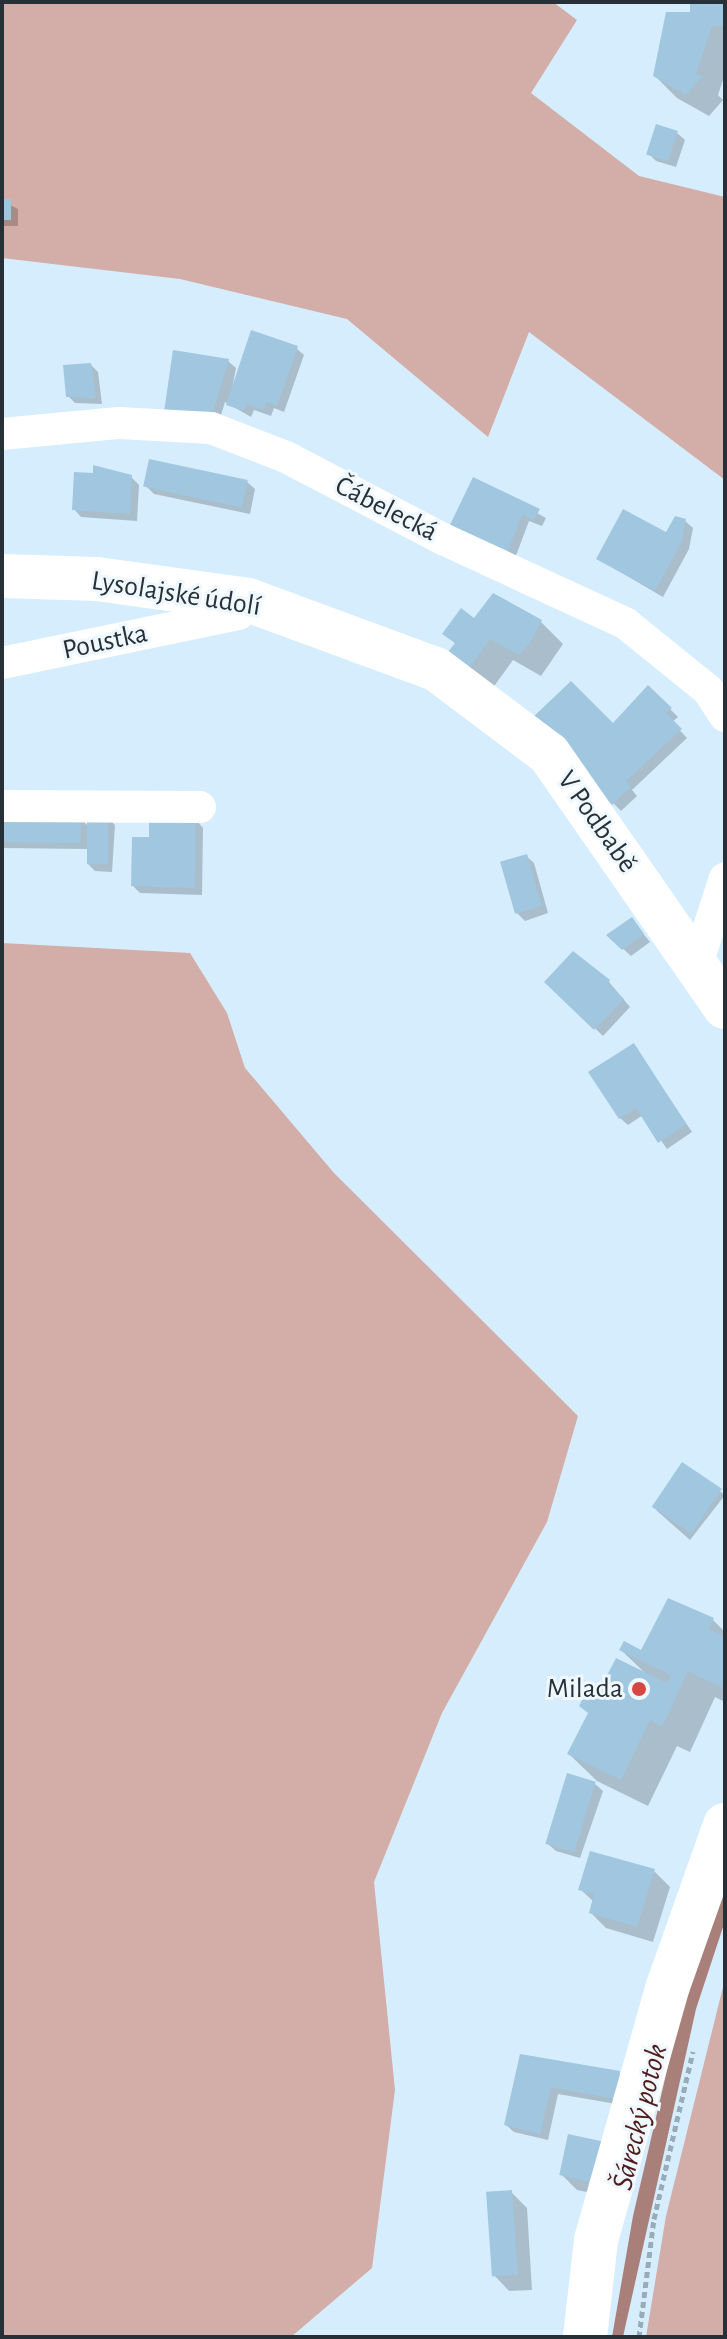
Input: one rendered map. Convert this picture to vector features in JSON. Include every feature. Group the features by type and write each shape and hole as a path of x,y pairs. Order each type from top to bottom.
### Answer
{"street":[{"name":"Čábelecká","path":"2,434 119,423 211,428 286,457 443,539 625,623 708,690 725,716"},
{"name":"Lysolajské údolí","path":"2,576 97,579 248,600 436,669"},
{"name":"Poustka","path":"2,663 238,614 248,600"},
{"name":"V Podbabě","path":"436,669 549,754 725,1007"},
{"path":"2,806 200,807"},
{"path":"697,964 725,878"},
{"path":"585,2337 596,2240 668,1986 725,1825"}],"path":[{"path":"639,2337 654,2219 695,2040"}],"shaded area":[{"path":"2,2 553,2 577,20 531,93 639,176 725,197 725,480 529,332 488,437 347,319 180,279 2,258"},
{"path":"2,943 190,953 227,1013 245,1068 334,1173 578,1416 547,1522 442,1713 374,1882 395,2090 372,2268 291,2337 2,2337"},
{"path":"725,1891 725,1921 696,2009 623,2337 612,2337 633,2216 685,1993"},
{"path":"725,1979 725,2337 646,2337 666,2216"}],"building":[{"path":"690,2 725,2 725,26 712,26 696,74 702,77 686,95 653,76 666,12 690,12"},
{"path":"656,124 678,131 668,162 646,154"},
{"path":"2,199 11,199 11,220 2,220"},
{"path":"251,330 298,346 277,406 266,402 264,410 246,404 244,411 226,405"},
{"path":"173,350 229,359 211,418 164,412"},
{"path":"91,363 96,398 66,397 63,365"},
{"path":"149,459 248,480 242,507 143,486"},
{"path":"93,465 132,475 130,514 72,510 74,472 93,473"},
{"path":"473,477 540,509 534,520 522,515 506,555 448,529"},
{"path":"623,509 666,532 675,516 686,519 682,541 655,591 596,559"},
{"path":"493,593 542,620 530,643 519,655 490,639 469,668 445,656 455,643 442,634 461,608 474,618"},
{"path":"571,681 613,723 648,685 672,708 666,713 682,729 626,781 631,787 612,805 530,720"},
{"path":"2,815 81,816 81,843 2,842"},
{"path":"87,815 108,815 108,864 87,864"},
{"path":"149,816 196,819 195,888 131,886 132,837 149,837"},
{"path":"527,854 542,906 515,914 500,862"},
{"path":"632,917 644,934 622,950 606,935"},
{"path":"573,951 610,980 608,984 624,999 594,1030 544,982"},
{"path":"634,1043 686,1124 658,1143 636,1108 619,1119 588,1072"},
{"path":"682,1462 722,1489 692,1534 652,1507"},
{"name":"Milada","path":"668,1598 714,1618 709,1629 725,1637 725,1689 688,1671 662,1727 650,1720 621,1780 567,1754 588,1713 579,1706 585,1694 596,1697 616,1658 667,1683 671,1675 619,1650 624,1641 641,1650"},
{"path":"567,1773 596,1782 574,1853 545,1844"},
{"path":"590,1851 655,1869 637,1927 589,1913 594,1894 578,1890"},
{"path":"520,2054 620,2071 614,2099 551,2087 540,2134 504,2125"},
{"path":"568,2134 605,2142 596,2183 559,2175"},
{"path":"512,2190 518,2275 492,2277 486,2192"}],"place":[{"name":"Milada","path":"639,1689"}],"water label":[{"name":"Šárecký potok","path":"640,2117"}]}
